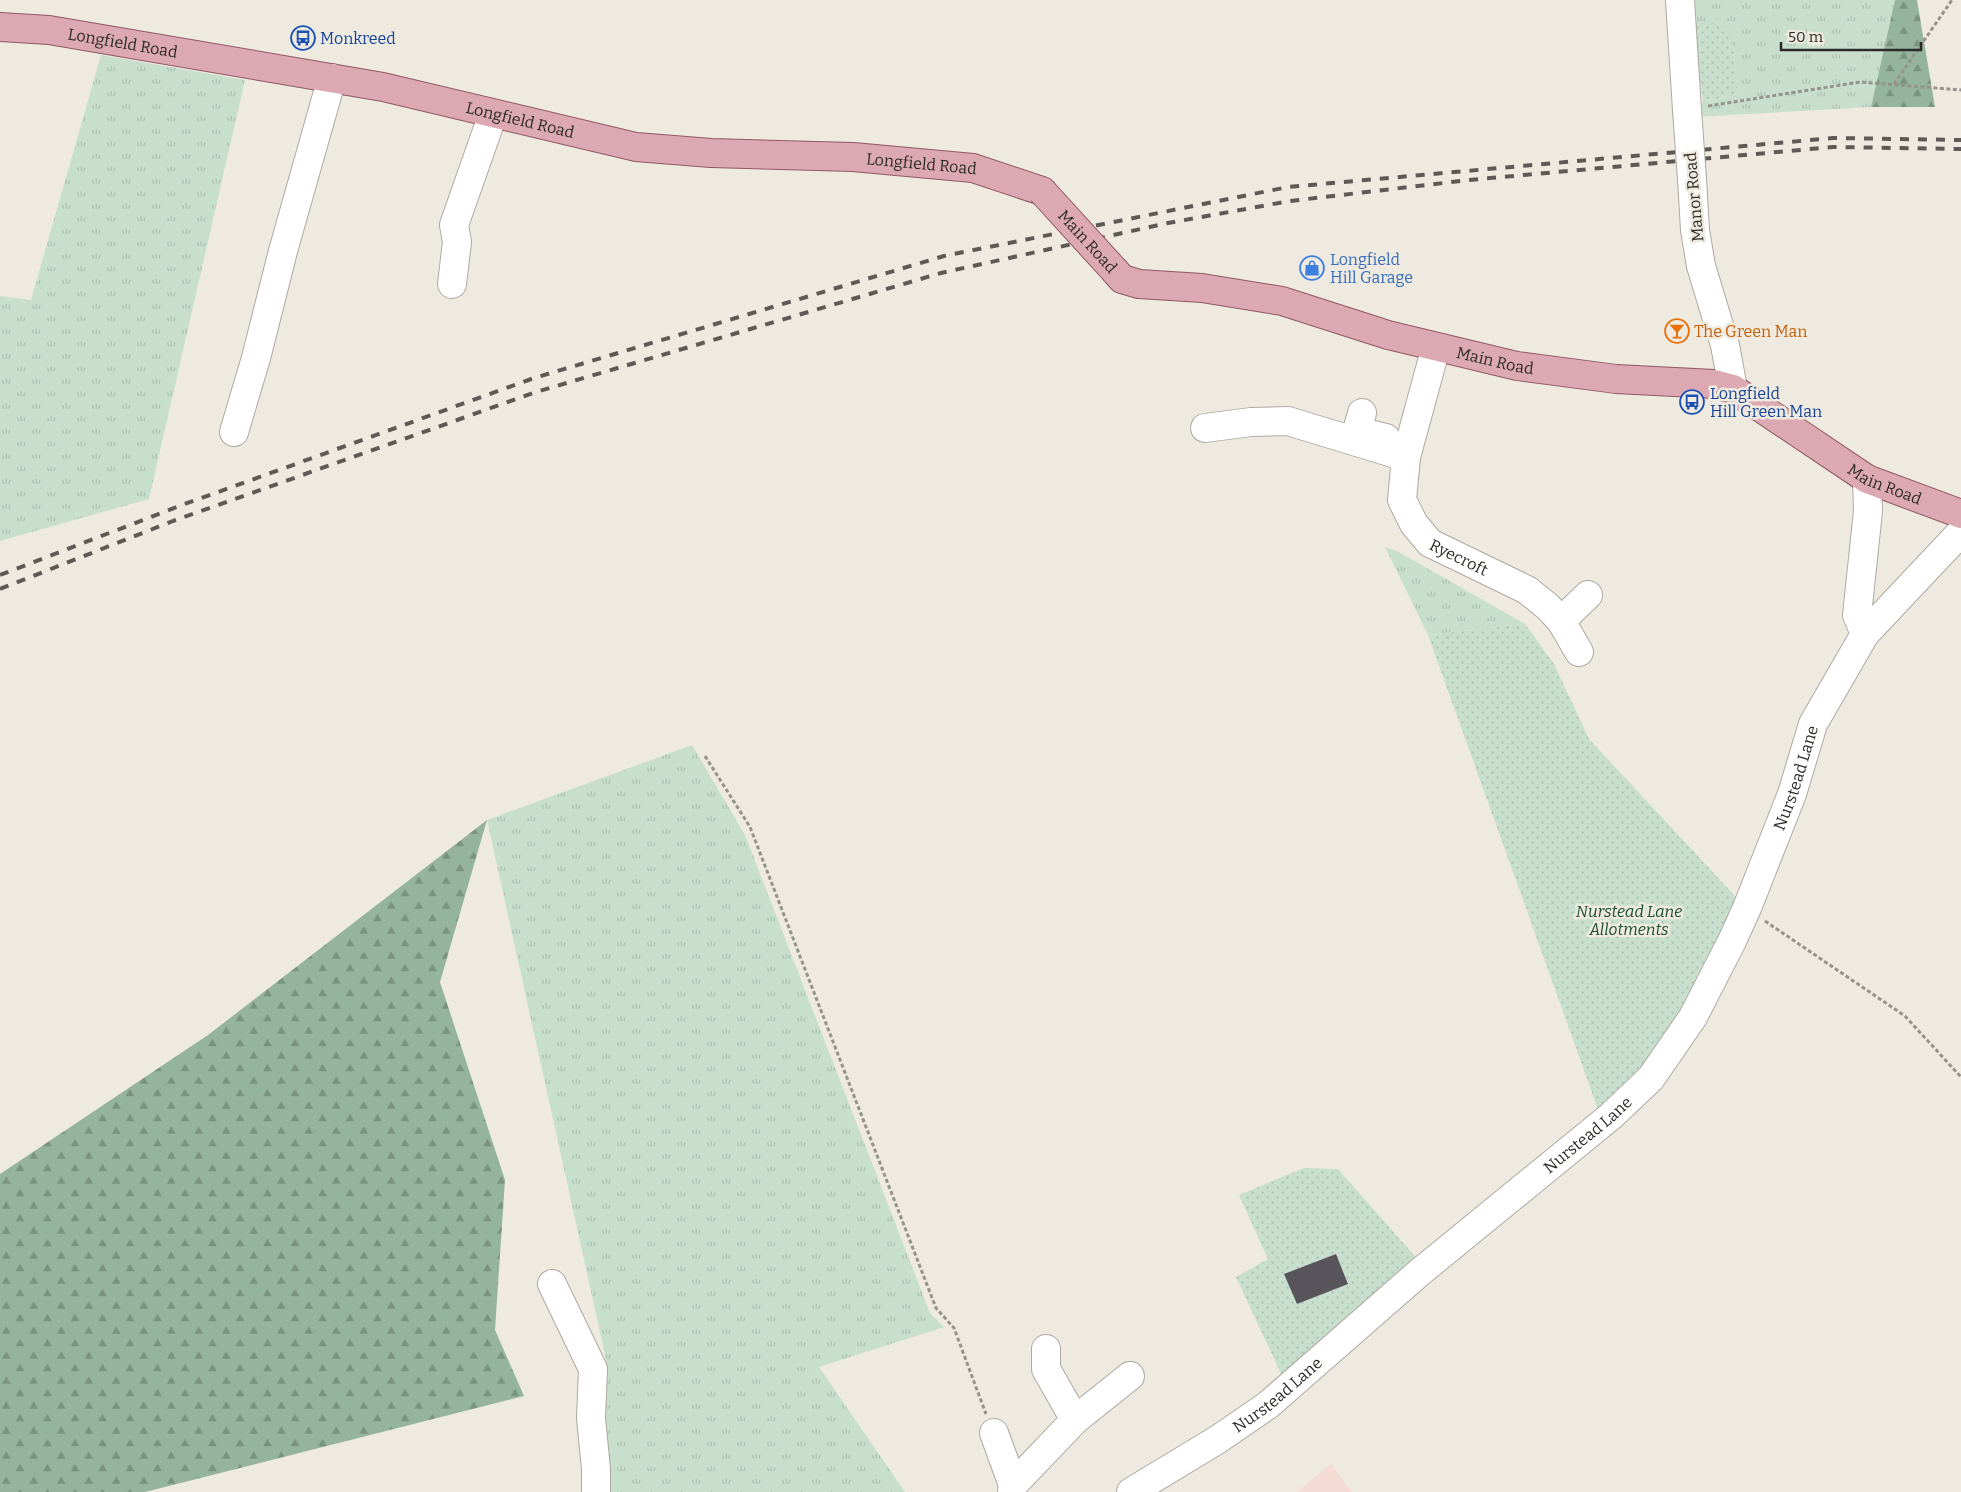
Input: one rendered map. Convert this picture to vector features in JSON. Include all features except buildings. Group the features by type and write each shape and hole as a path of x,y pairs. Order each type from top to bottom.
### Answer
{"main road":[{"name":"Longfield Road","path":"0,27 48,30 383,87 636,147 711,153 854,157 973,168 1042,191"},
{"name":"Main Road","path":"1042,191 1122,279 1139,284 1202,288 1282,301 1388,335 1517,366 1616,379 1714,384 1733,389 1867,479 1961,514"}],"street":[{"name":"Manor Road","path":"1680,0 1695,230 1701,266 1725,345 1733,389"},
{"path":"234,432 256,358 282,252 332,78"},
{"path":"452,284 457,242 454,225 493,114"},
{"name":"Ryecroft","path":"1436,347 1408,450 1402,500 1414,524 1430,543 1527,590 1548,607 1561,621 1579,652"},
{"path":"1362,413 1357,431 1408,450"},
{"path":"1205,428 1251,422 1288,422 1408,450"},
{"path":"1865,634 1857,615 1868,510 1867,479"},
{"name":"Nurstead Lane","path":"1131,1492 1217,1440 1268,1405 1420,1272 1618,1110 1651,1078 1693,1017 1732,941 1792,794 1813,724 1865,634 1961,532"},
{"path":"1561,621 1588,596"},
{"path":"552,1284 593,1369 591,1418 596,1469 596,1492"},
{"path":"1046,1349 1046,1369 1075,1420"},
{"path":"994,1433 1013,1489 1075,1420 1130,1376"}],"path":[{"path":"1894,85 1952,0"},
{"path":"1687,110 1860,82 1961,90"},
{"path":"705,756 750,827 936,1308 954,1328 994,1433"},
{"path":"1747,908 1905,1016 1961,1077"}],"shaded area":[{"path":"1331,1464 1352,1492 1297,1492"}],"green space":[{"path":"1690,0 1895,0 1871,107 1697,117 1703,101 1738,95 1733,43 1693,27"},
{"path":"1895,0 1917,0 1935,107 1871,107"},
{"path":"1716,22 1733,43 1738,95 1703,101 1693,27"},
{"path":"101,55 245,80 149,499 0,541 0,296 31,300"},
{"path":"1385,547 1397,551 1525,624 1428,635"},
{"name":"Nurstead Lane Allotments","path":"1525,624 1554,664 1589,739 1736,897 1720,949 1654,1055 1623,1090 1599,1112 1428,635"},
{"path":"692,745 745,835 930,1313 944,1327 819,1367 905,1492 598,1492 607,1364 487,820"},
{"path":"487,820 440,982 505,1180 495,1330 524,1396 145,1492 0,1492 0,1174 208,1035"},
{"path":"1304,1168 1338,1169 1420,1262 1283,1378 1236,1277 1268,1259 1239,1195","holes":["1336,1254 1348,1283 1297,1304 1285,1274 1302,1267 1308,1279 1320,1260"]}],"railway":[{"path":"0,575 182,505 534,378 944,256 1288,187 1833,138 1961,140"},
{"path":"0,589 173,521 536,392 941,273 1168,223 1290,201 1469,180 1833,147 1961,149"}],"place":[{"name":"Monkreed","path":"303,38"},
{"name":"Longfield Hill Garage","path":"1312,268"},
{"name":"The Green Man","path":"1677,331"},
{"name":"Longfield Hill Green Man","path":"1692,402"}]}
